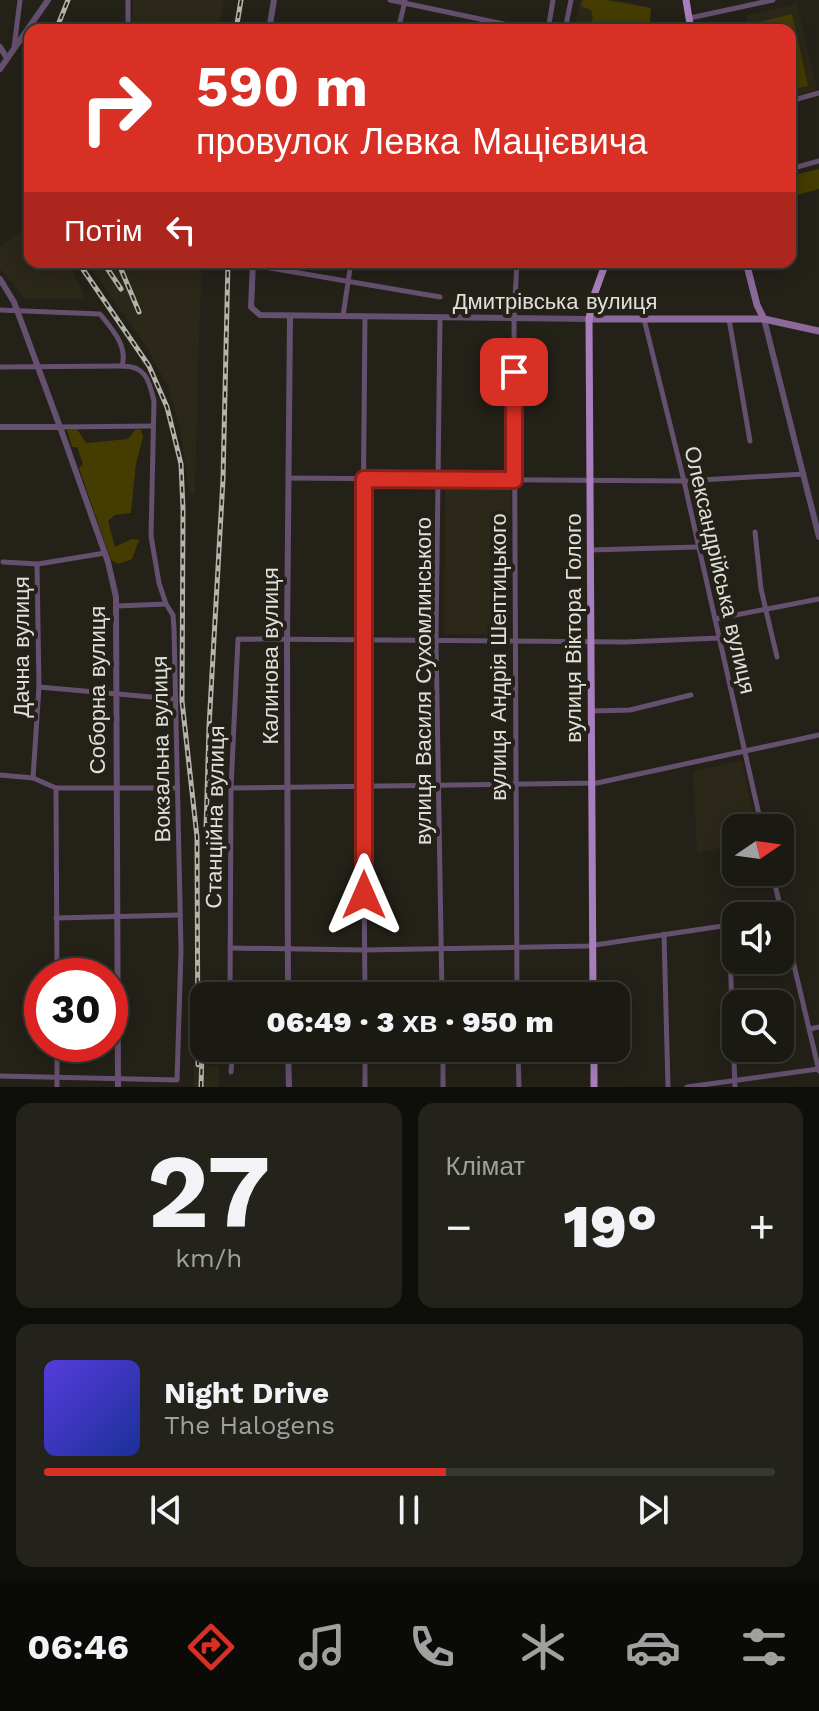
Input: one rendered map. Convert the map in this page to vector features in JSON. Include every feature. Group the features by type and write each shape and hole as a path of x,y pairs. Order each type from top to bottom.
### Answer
{"main road":[{"path":"686,0 691,24"},
{"name":"вулиця Віктора Голого","path":"593,982 589,319 604,268"},
{"path":"748,268 764,319"},
{"name":"Дмитрівська вулиця","path":"589,319 764,319 819,331"},
{"path":"594,1062 594,1087"}],"street":[{"path":"13,49 20,0"},
{"path":"31,24 48,0"},
{"path":"128,0 128,24"},
{"path":"270,24 274,0"},
{"path":"390,0 505,24"},
{"path":"549,24 553,0"},
{"path":"566,24 571,0"},
{"path":"690,18 773,0"},
{"path":"399,24 404,2"},
{"path":"0,69 24,34"},
{"path":"0,47 7,58"},
{"path":"796,99 819,93"},
{"path":"796,167 819,161"},
{"path":"253,268 252,310 260,315 290,317"},
{"path":"281,268 440,297"},
{"path":"343,318 350,268"},
{"name":"вулиця Андрія Шептицького","path":"517,268 514,641 517,982"},
{"name":"Соборна вулиця","path":"0,279 17,310 60,427 105,553 117,606 115,917 118,1083"},
{"path":"0,310 100,314 122,346 125,356 122,366 0,367"},
{"name":"Дмитрівська вулиця","path":"290,317 589,319"},
{"name":"Калинова вулиця","path":"288,982 290,317"},
{"path":"365,318 362,639 365,982"},
{"name":"вулиця Василя Сухомлинського","path":"440,318 436,640 442,982"},
{"name":"Олександрійська вулиця","path":"644,319 759,814"},
{"path":"729,319 750,441"},
{"path":"764,319 819,537"},
{"name":"Вокзальна вулиця","path":"118,1083 177,1080 179,1076 180,915 174,628 173,615 159,583 151,536 154,401 148,376 133,366 122,366"},
{"path":"0,427 152,426"},
{"path":"288,478 684,481 804,474"},
{"path":"755,532 761,589 777,657"},
{"path":"590,550 698,547"},
{"path":"3,562 37,564 105,553"},
{"name":"Дачна вулиця","path":"33,778 39,687 37,564"},
{"path":"715,619 819,599"},
{"path":"117,606 166,604"},
{"path":"287,638 514,641 719,638"},
{"name":"Станційна вулиця","path":"230,982 231,788 238,639 287,638"},
{"path":"39,687 174,699"},
{"path":"591,711 630,710 691,695"},
{"path":"231,788 592,783 819,735"},
{"path":"0,775 33,778 56,788 177,788"},
{"path":"56,788 57,958"},
{"path":"56,918 180,915"},
{"path":"230,948 364,950 592,946 722,926"},
{"path":"664,934 668,1087"},
{"path":"687,1087 735,1084 819,1070 794,967"},
{"path":"733,974 735,1084"},
{"path":"810,1029 819,1027"},
{"path":"57,1062 57,1087"},
{"path":"231,1072 232,1062"},
{"path":"288,1062 289,1087"},
{"path":"365,1062 365,1087"},
{"path":"443,1062 443,1087"},
{"path":"518,1062 519,1087"},
{"path":"0,1076 118,1083"}],"shaded area":[{"path":"133,0 224,0 220,24 132,24"},
{"path":"580,0 617,0 647,7 648,24 575,24"},
{"path":"583,0 606,0 651,8 650,21 657,24 590,24 593,18 591,10 581,6"},
{"path":"797,4 817,90 796,95 796,24 748,24 746,15"},
{"path":"792,14 794,24 750,24"},
{"path":"796,32 808,86 796,89"},
{"path":"819,169 819,189 796,195 796,175"},
{"path":"24,231 24,268 71,268 86,299 25,299 0,269 0,248"},
{"path":"90,268 203,268 195,494 189,493 181,432 168,386 146,346"},
{"path":"77,429 86,443 128,439 136,429 141,430 143,437 136,464 131,513 115,515 108,521 115,547 132,539 139,540 132,559 118,564 111,560 79,468 83,464 77,447 72,447 67,430"},
{"path":"445,483 506,483 506,490 511,490 508,635 444,634"},
{"path":"741,761 754,814 722,814 722,848 697,852 693,771"},
{"path":"193,1066 219,1066 219,1087 194,1087"}],"railway":[{"path":"58,24 68,0"},
{"path":"237,24 241,0"},
{"path":"82,268 149,366 167,407 181,464 182,701 197,837 198,1065"},
{"path":"107,268 121,289"},
{"path":"121,268 139,312"},
{"path":"206,829 223,479 228,268"},
{"path":"201,1087 202,1062"}],"route":[{"path":"364,895 364,479 514,480 514,372"}]}
